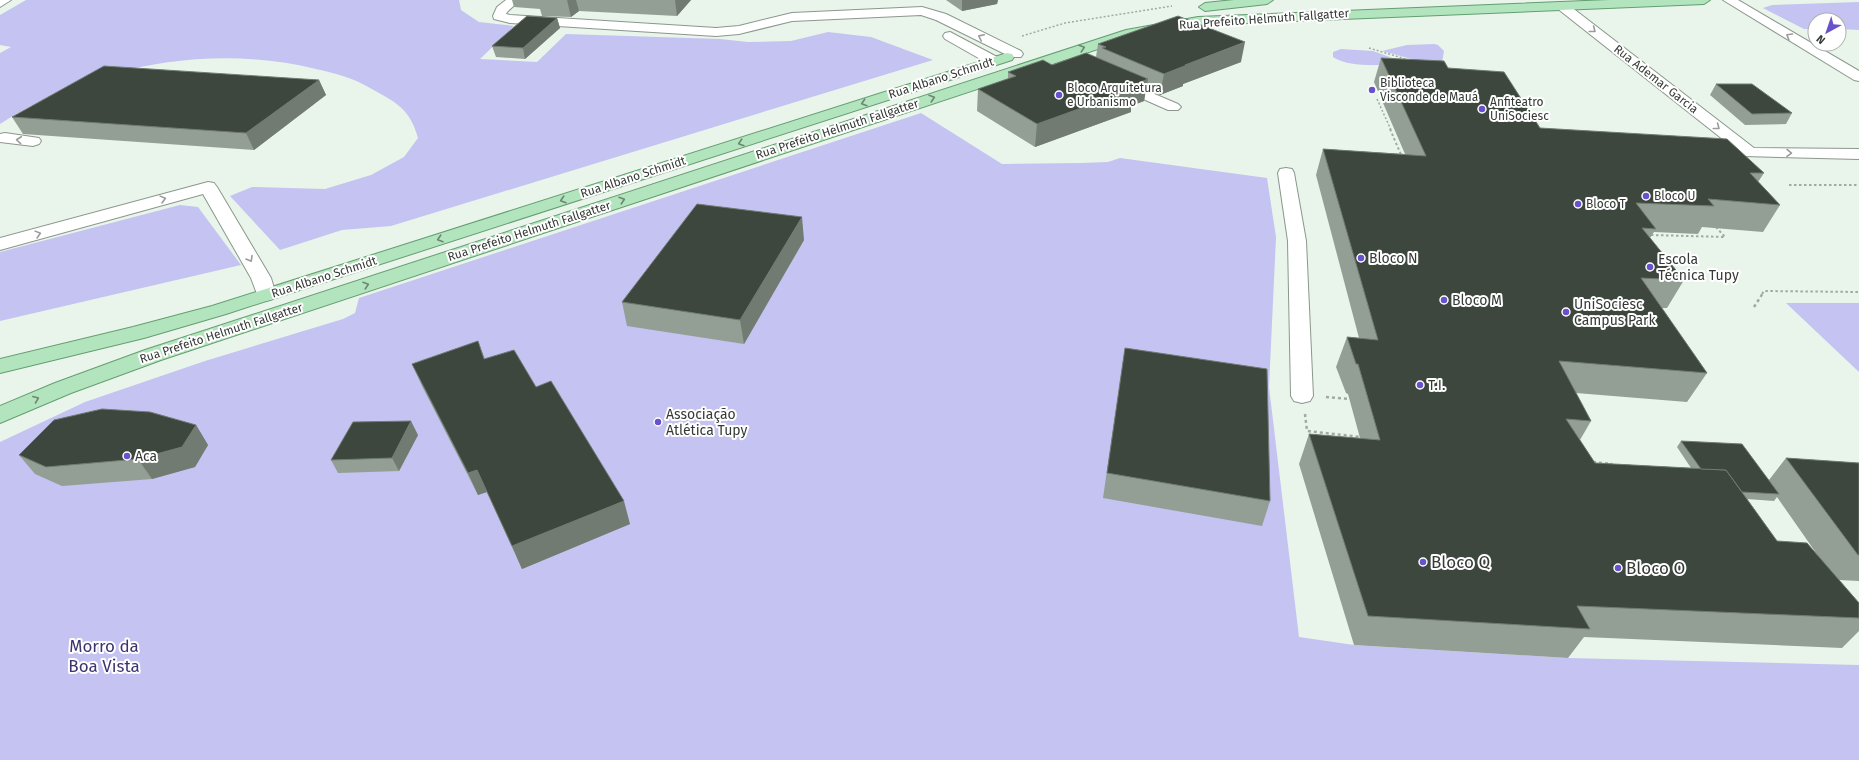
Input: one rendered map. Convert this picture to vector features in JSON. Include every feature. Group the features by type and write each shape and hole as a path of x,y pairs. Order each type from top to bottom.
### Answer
{"main road":[{"name":"Rua Albano Schmidt","path":"0,366 137,333 266,295 1016,54 1135,19 1207,7 1267,0"},
{"path":"1545,0 1562,6"},
{"name":"Rua Prefeito Helmuth Fallgatter","path":"0,415 63,388 153,355 1068,60 1130,34 1198,21 1704,0"}],"street":[{"path":"0,3 5,0"},
{"path":"514,0 502,10 500,16 510,19 716,32 739,30 792,18 922,11 941,18 1016,54"},
{"path":"912,0 922,11 923,21 994,62"},
{"path":"1729,0 1859,77"},
{"name":"Rua Ademar Garcia","path":"1562,6 1753,155"},
{"path":"1104,76 1173,107"},
{"path":"4,138 33,141"},
{"path":"1730,156 1859,154"},
{"path":"1286,173 1297,241 1302,396"},
{"path":"0,244 208,187 261,278 266,295"}],"path":[{"path":"1369,48 1413,61"},
{"path":"1377,99 1405,163"},
{"path":"1789,185 1859,185"},
{"path":"1648,234 1725,237 1715,226"},
{"path":"1754,307 1764,291 1859,292"},
{"path":"1357,400 1302,396 1307,431 1362,437"},
{"path":"1589,462 1613,464"}],"green space":[{"path":"26,0 459,0 461,10 479,22 514,26 480,59 537,62 566,34 720,39 748,42 791,41 828,32 871,37 933,60 391,226 342,230 280,250 230,196 252,187 325,189 371,175 404,157 418,138 411,120 400,107 363,84 350,78 316,69 276,61 235,58 194,59 153,65 112,74 73,87 35,104 0,124 0,53 11,47 0,45 0,15"},
{"path":"1859,2 1859,30 1847,29 1847,12 1807,12 1807,29 1804,29 1763,8 1772,5"},
{"path":"1407,45 1438,45 1444,51 1442,62 1423,62 1382,51"},
{"path":"1341,49 1373,51 1409,64 1370,65 1349,63 1333,57 1333,52"},
{"name":"Associação Atlética Tupy","path":"921,113 1002,164 1108,162 1120,158 1267,178 1276,237 1269,387 1299,637 1354,645 1568,658 1859,665 1859,760 0,760 0,442 85,402 205,361 343,319 355,313 359,298"},
{"path":"180,205 198,207 241,265 0,321 0,252"},
{"path":"1786,303 1859,303 1859,372"}],"building":[{"path":"527,16 557,18 523,48 492,46"},
{"path":"1178,16 1245,42 1164,74 1102,48 1106,47 1098,44"},
{"path":"1086,53 1148,79 1128,87 1134,89 1037,124 978,89 1016,76 1008,72 1043,60 1052,65"},
{"path":"1381,58 1444,61 1448,68 1504,72 1540,128 1727,139 1764,173 1750,173 1780,205 1708,199 1714,206 1636,203 1656,229 1642,228 1684,280 1641,278 1707,373 1559,361 1591,421 1566,419 1595,463 1726,470 1777,541 1807,543 1859,603 1859,618 1577,606 1590,629 1368,616 1309,434 1380,440 1358,364 1356,364 1347,337 1378,340 1323,149 1426,156"},
{"path":"104,66 319,80 246,133 12,117"},
{"path":"1716,84 1752,84 1792,113 1752,114"},
{"path":"697,204 802,217 740,320 622,302"},
{"path":"478,341 484,359 514,350 536,387 551,381 624,501 512,546 477,470 468,473 412,364"},
{"path":"1125,348 1267,369 1270,501 1107,473"},
{"path":"102,409 150,412 196,425 182,447 138,459 46,467 19,455 54,420"},
{"path":"411,421 392,458 331,460 353,422"},
{"path":"1681,441 1742,444 1779,494 1742,492 1726,470 1701,469"},
{"path":"1786,458 1859,463 1859,555 1858,555"}],"place":[{"name":"Biblioteca Visconde de Mauá","path":"1372,90"},
{"name":"Bloco Arquitetura e Urbanismo","path":"1059,95"},
{"name":"Anfiteatro UniSociesc","path":"1482,109"},
{"name":"Bloco U","path":"1646,196"},
{"name":"Bloco T","path":"1578,204"},
{"name":"Bloco N","path":"1361,258"},
{"name":"Escola Técnica Tupy","path":"1650,267"},
{"name":"Bloco M","path":"1444,300"},
{"name":"UniSociesc Campus Park","path":"1566,312"},
{"name":"T.I.","path":"1420,385"},
{"name":"Associação Atlética Tupy","path":"658,422"},
{"name":"Aca","path":"127,456"},
{"name":"Bloco Q","path":"1423,562"},
{"name":"Bloco O","path":"1618,568"}],"park label":[{"name":"Morro da Boa Vista","path":"104,656"}]}
